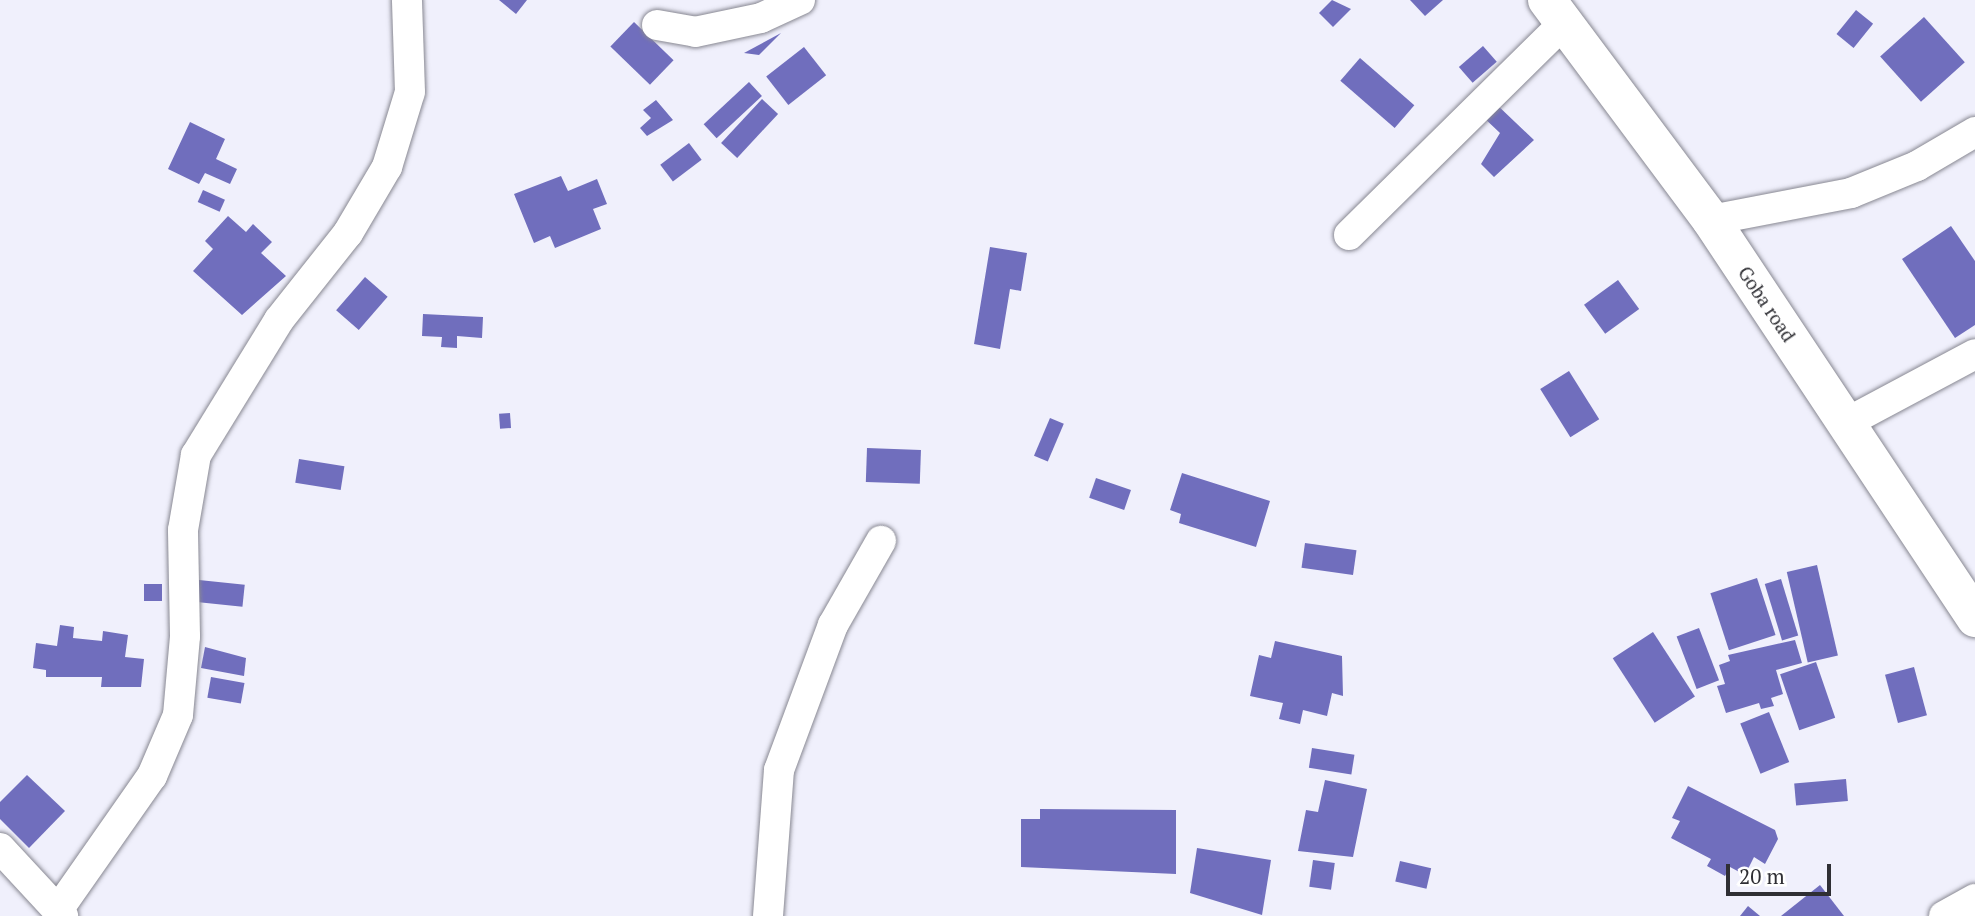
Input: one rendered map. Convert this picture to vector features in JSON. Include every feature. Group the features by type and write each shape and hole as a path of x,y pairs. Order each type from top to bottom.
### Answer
{"street":[{"path":"0,848 60,913 152,776 178,715 185,636 183,530 196,455 279,320 348,233 387,167 410,92 407,0"},
{"path":"657,25 695,32 761,18 800,0"},
{"path":"1349,235 1555,12"},
{"name":"Goba road","path":"1555,12 1711,220 1975,618"},
{"path":"1711,220 1851,192 1917,166 1975,132"},
{"path":"1846,423 1975,355"},
{"path":"768,916 779,770 833,625 881,541"},
{"path":"1944,916 1975,899"}],"building":[{"path":"499,0 527,0 516,14"},
{"path":"1332,0 1351,9 1333,27 1319,13"},
{"path":"1410,0 1443,0 1425,16"},
{"path":"1856,10 1873,24 1854,48 1836,34"},
{"path":"1924,17 1965,62 1921,102 1880,56"},
{"path":"634,22 674,60 650,85 610,46"},
{"path":"781,33 759,55 744,53"},
{"path":"1483,46 1497,62 1473,83 1459,67"},
{"path":"804,47 826,75 788,105 766,77"},
{"path":"1360,58 1414,105 1395,128 1340,81"},
{"path":"749,82 762,96 717,138 704,124"},
{"path":"762,99 778,114 737,158 721,143"},
{"path":"656,100 673,120 647,136 640,128 651,118 643,110"},
{"path":"1494,102 1534,140 1494,177 1481,164 1500,133 1481,115"},
{"path":"190,122 225,139 216,159 237,169 230,184 205,173 199,184 168,169"},
{"path":"689,143 702,160 673,181 660,165"},
{"path":"561,176 568,191 597,179 607,204 593,209 601,229 555,248 550,236 534,243 514,194"},
{"path":"203,190 225,200 220,212 198,202"},
{"path":"228,216 246,232 253,224 272,242 261,253 286,276 242,315 193,271 213,249 205,241"},
{"path":"1951,226 1975,261 1975,325 1955,338 1902,259"},
{"path":"990,247 1027,253 1021,291 1010,289 1000,349 974,344"},
{"path":"365,277 388,297 359,330 336,310"},
{"path":"1618,280 1639,309 1605,334 1584,305"},
{"path":"423,314 483,317 482,338 457,336 457,348 441,347 442,337 422,336"},
{"path":"1569,371 1599,419 1570,437 1540,389"},
{"path":"510,413 511,428 500,429 499,414"},
{"path":"1050,418 1064,424 1048,462 1034,456"},
{"path":"867,448 921,450 920,484 866,482"},
{"path":"299,459 344,466 341,490 295,483"},
{"path":"1182,473 1270,501 1256,547 1179,523 1181,514 1170,510"},
{"path":"1096,478 1131,490 1124,510 1089,498"},
{"path":"1305,543 1356,550 1353,575 1302,568"},
{"path":"1817,565 1838,656 1808,663 1787,572"},
{"path":"1757,578 1776,635 1729,650 1710,593"},
{"path":"1781,579 1798,635 1782,640 1765,584"},
{"path":"199,580 245,585 242,607 197,602"},
{"path":"144,584 162,584 162,601 144,601"},
{"path":"60,625 74,627 73,638 102,641 103,631 128,635 125,657 144,659 141,687 101,687 102,677 46,677 46,670 33,668 36,643 57,646"},
{"path":"1699,628 1719,680 1697,689 1677,637"},
{"path":"1653,632 1695,697 1655,723 1613,658"},
{"path":"1795,640 1802,663 1776,670 1783,694 1771,698 1774,706 1761,709 1759,703 1726,713 1717,686 1725,684 1719,665 1730,661 1728,655"},
{"path":"1275,641 1342,656 1343,696 1332,693 1327,716 1303,710 1300,724 1279,719 1283,703 1250,696 1259,655 1271,658"},
{"path":"205,647 246,658 244,676 201,668"},
{"path":"1816,662 1835,718 1799,730 1780,674"},
{"path":"1914,667 1927,715 1898,723 1885,675"},
{"path":"211,677 244,683 241,704 207,698"},
{"path":"1769,712 1789,762 1760,774 1740,724"},
{"path":"1312,748 1354,755 1351,774 1309,768"},
{"path":"27,775 65,811 29,848 0,819 0,802"},
{"path":"1846,779 1848,801 1796,805 1794,784"},
{"path":"1325,780 1367,789 1353,857 1298,851 1306,810 1318,812"},
{"path":"1688,786 1775,830 1778,839 1765,864 1754,857 1745,875 1730,867 1725,876 1707,866 1711,859 1671,838 1680,821 1672,818"},
{"path":"1040,809 1176,810 1176,874 1021,867 1021,819 1040,819"},
{"path":"1197,848 1271,860 1262,915 1190,893"},
{"path":"1313,860 1335,863 1331,890 1309,887"},
{"path":"1400,861 1431,868 1426,889 1395,881"},
{"path":"1820,885 1844,916 1781,916"},
{"path":"1748,906 1760,916 1740,916"}]}
